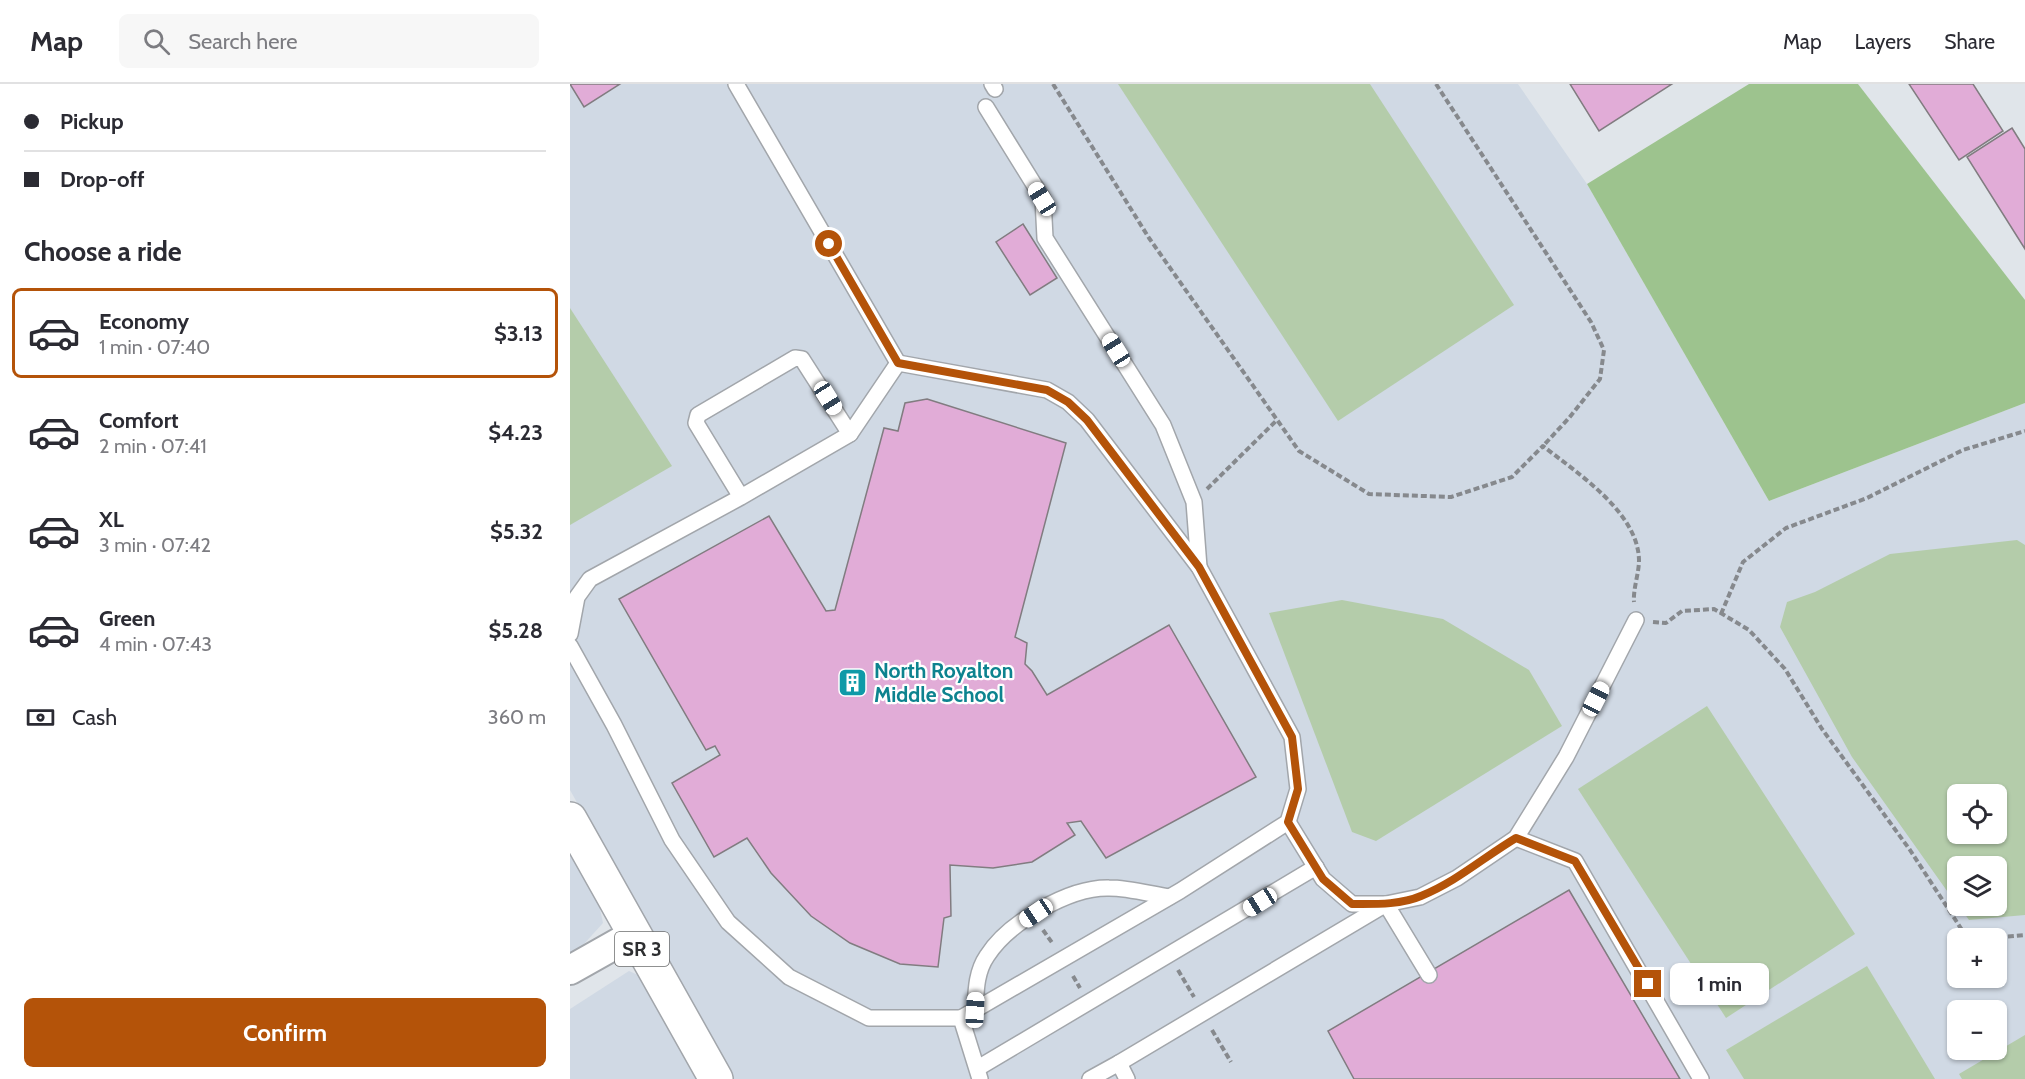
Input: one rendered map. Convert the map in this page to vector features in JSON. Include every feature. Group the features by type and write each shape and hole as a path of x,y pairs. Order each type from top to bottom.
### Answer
{"main road":[{"name":"SR 3","path":"570,819 716,1079"}],"street":[{"path":"570,970 634,934"}],"lane":[{"path":"570,646 614,725 672,840 728,922 789,977 869,1018 961,1018 1169,897 1288,822 1298,789 1292,737 1199,567 1087,420 1068,402 1047,390 898,363 736,84"},
{"path":"986,107 1042,199 1045,238 1163,425 1194,502 1199,567"},
{"path":"741,497 696,419 795,358 806,362 850,434"},
{"path":"570,634 577,597 590,579 741,497 850,434 898,363"},
{"path":"1288,822 1323,879 1352,904 1386,904 1420,897 1457,878 1516,838 1566,757 1636,620"},
{"path":"1516,838 1575,861 1701,1079"},
{"path":"961,1018 979,1073 1316,867"},
{"path":"975,1010 976,982 986,957 1004,935 1036,913 1073,894 1108,888 1169,897"},
{"path":"1386,904 1429,975"},
{"path":"1090,1079 1386,904"},
{"path":"1119,1063 1127,1079"}],"path":[{"path":"1053,84 1149,238 1299,451 1369,494 1451,497 1512,477 1569,418 1600,379 1604,350 1591,322 1436,84"},
{"path":"1211,485 1277,420"},
{"path":"1722,614 1743,562 1786,528 1867,498 1963,450 2025,431"},
{"path":"1543,446 1589,483 1630,525 1639,560 1633,600 1636,620 1666,623 1682,611 1714,609 1749,630 1785,669 1822,729 1910,850 1961,928"},
{"path":"1043,930 1054,945"},
{"path":"2007,937 2025,935"},
{"path":"1073,976 1079,986"}],"shaded area":[{"path":"570,84 1518,84 1587,184 1769,501 2025,403 2025,1079 731,1079 570,790"},
{"path":"570,843 595,885 603,923 583,945 570,953"},
{"path":"629,971 638,975 698,1079 570,1079 570,1009"}],"green space":[{"path":"1118,84 1370,84 1514,305 1338,421"},
{"path":"1749,84 1858,84 2025,300 2025,403 1769,501 1587,184"},
{"path":"570,308 672,466 570,525"},
{"path":"2017,540 2025,545 2025,915 1969,920 1966,916 2007,916 2007,856 1947,856 1947,891 1852,757 1780,627 1787,602 1815,592 1890,554"},
{"path":"1342,600 1443,619 1529,670 1562,726 1376,841 1352,832 1269,613"},
{"path":"1707,706 1855,934 1726,1018 1578,789"},
{"path":"1867,966 1935,1079 1744,1079 1726,1050"},
{"path":"2025,1035 2025,1079 1962,1079 1959,1074 1983,1060 2007,1060 2007,1046"}],"building":[{"path":"570,84 620,84 584,107"},
{"path":"1570,84 1672,84 1599,131"},
{"path":"1909,84 1973,84 2003,131 1959,160"},
{"path":"2012,128 2025,149 2025,249 1967,157"},
{"path":"1023,224 1057,278 1030,295 996,242"},
{"name":"North Royalton Middle School","path":"927,399 1066,443 1015,637 1027,643 1025,664 1047,695 1169,625 1256,777 1106,858 1081,821 1067,823 1075,835 1032,862 993,868 950,865 951,916 944,918 938,967 900,964 850,943 811,916 771,873 747,838 714,857 672,783 720,755 715,746 706,750 619,599 769,516 826,611 835,610 884,428 898,431 905,403"},
{"path":"1569,890 1680,1079 1354,1079 1328,1031"}],"place":[{"name":"North Royalton Middle School","path":"853,683"}],"route":[{"path":"829,244 898,363 1047,390 1068,402 1087,420 1199,567 1292,737 1298,789 1288,822 1323,879 1352,904 1386,904 1420,897 1457,878 1516,838 1575,861 1648,984"}]}
